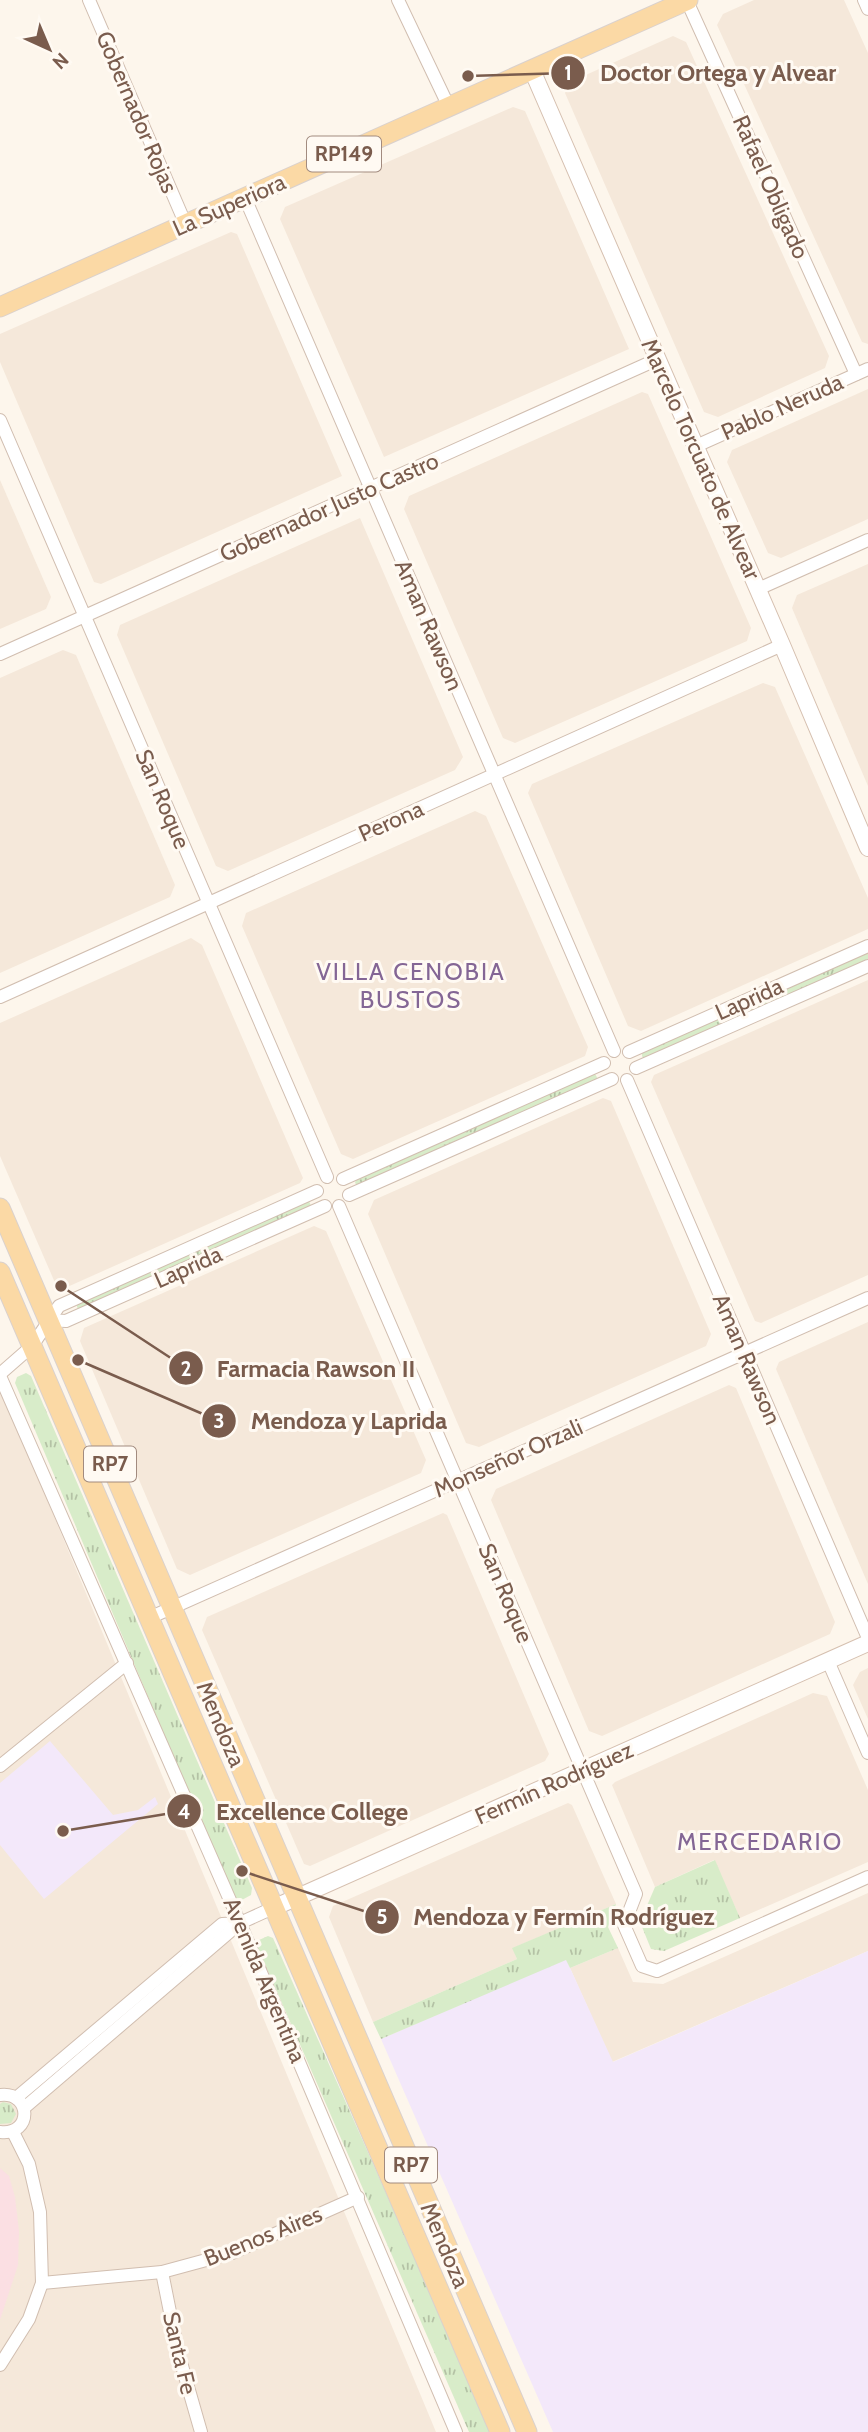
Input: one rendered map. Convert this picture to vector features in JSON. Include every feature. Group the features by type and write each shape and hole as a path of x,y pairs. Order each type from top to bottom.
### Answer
{"main road":[{"name":"La Superiora","path":"0,307 687,0"},
{"name":"Mendoza","path":"0,1208 527,2432"},
{"name":"Mendoza","path":"0,1272 500,2432"}],"street":[{"name":"Gobernador Rojas","path":"89,0 186,225"},
{"path":"398,0 449,107"},
{"name":"Rafael Obligado","path":"687,0 862,372"},
{"path":"864,0 868,9"},
{"name":"Marcelo Torcuato de Alvear","path":"532,70 868,848"},
{"name":"Aman Rawson","path":"245,198 614,1051"},
{"name":"Gobernador Justo Castro","path":"0,654 658,359"},
{"name":"Pablo Neruda","path":"696,446 862,372"},
{"name":"San Roque","path":"0,420 327,1177"},
{"path":"758,589 868,540"},
{"name":"Perona","path":"0,997 782,645"},
{"name":"Laprida","path":"629,1052 868,946"},
{"name":"Laprida","path":"636,1068 868,966"},
{"path":"621,1049 629,1052 635,1060 634,1074 627,1080 612,1079 606,1073 604,1063 608,1055 621,1049"},
{"path":"343,1179 604,1063"},
{"path":"349,1195 348,1186 343,1179 333,1176 321,1182 317,1191 319,1200 326,1206 339,1206 349,1195 612,1079"},
{"name":"Aman Rawson","path":"627,1080 868,1641"},
{"name":"Laprida","path":"0,1375 32,1346 59,1306 317,1191"},
{"name":"Laprida","path":"48,1320 66,1321 326,1206"},
{"name":"San Roque","path":"339,1206 636,1894 624,1925 642,1966 657,1971 868,1877"},
{"name":"Monseñor Orzali","path":"149,1619 868,1298"},
{"name":"Avenida Argentina","path":"0,1375 240,1923 456,2432"},
{"name":"Fermín Rodríguez","path":"20,2103 240,1923 868,1641"},
{"path":"828,1661 868,1754"},
{"path":"0,1766 127,1663"},
{"path":"0,2095 7,2094 20,2103 22,2123 6,2132 29,2165 40,2211 42,2283 29,2319 0,2365"},
{"name":"Buenos Aires","path":"42,2283 162,2272 232,2253 358,2197"},
{"name":"Santa Fe","path":"162,2272 178,2352 201,2432"}],"shaded area":[{"path":"754,0 844,0 868,53 868,344 862,342 717,25 723,14"},
{"path":"673,36 686,42 829,356 825,368 718,417 704,412 565,93 570,82"},
{"path":"513,107 525,111 629,349 384,457 280,219 285,207"},
{"path":"231,232 237,234 342,476 101,584 94,582 0,362 0,334"},
{"path":"868,389 868,519 781,558 768,553 727,462 732,450"},
{"path":"642,392 648,394 751,628 747,641 515,743 503,738 404,509 409,496"},
{"path":"0,480 51,597 46,609 0,629"},
{"path":"360,518 463,757 455,770 228,871 216,866 117,635 120,625"},
{"path":"868,564 868,786 792,608 797,595"},
{"path":"63,650 76,655 175,885 170,897 0,973 0,678"},
{"path":"763,683 775,687 868,898 868,929 641,1031 628,1026 528,793 532,784"},
{"path":"475,811 486,816 588,1047 585,1056 353,1159 341,1154 242,926 246,913"},
{"path":"191,938 202,945 303,1178 300,1183 65,1288 56,1285 0,1156 0,1023"},
{"path":"868,980 868,1275 761,1323 755,1321 651,1082 654,1075"},
{"path":"603,1098 611,1101 711,1334 706,1346 479,1447 466,1443 368,1214 374,1200"},
{"path":"314,1226 326,1231 426,1460 421,1473 190,1575 177,1569 80,1341 84,1328"},
{"path":"868,1322 868,1584 776,1369 779,1362"},
{"path":"729,1385 736,1388 835,1622 830,1634 602,1736 589,1731 491,1500 496,1489"},
{"path":"0,1387 436,2432 0,2432"},
{"path":"443,1513 447,1515 549,1754 545,1761 310,1866 304,1864 202,1630 207,1617"},
{"path":"868,1668 868,1719 853,1685 860,1672"},
{"path":"813,1693 827,1696 868,1790 868,1862 740,1918 714,1860 655,1887 612,1785"},
{"path":"50,1741 113,1815 138,1810 155,1797 158,1804 44,1899 0,1845 0,1783"},
{"path":"568,1803 572,1805 616,1904 513,1948 517,1959 373,2022 329,1917 333,1906"},
{"path":"868,1893 868,1951 612,2062 570,1968 618,1948 633,1982 663,1984"},
{"path":"868,1951 868,2432 553,2432 381,2039 566,1959 613,2062"},
{"path":"0,2168 9,2176 15,2197 19,2231 18,2265 0,2320"}],"green space":[{"path":"868,953 868,959 643,1058 642,1056 642,1053"},
{"path":"595,1074 598,1079 357,1185 355,1183 356,1180"},
{"path":"309,1201 311,1206 78,1309 77,1307 77,1304"},
{"path":"26,1373 31,1376 252,1888 251,1895 240,1901 233,1897 15,1383 17,1377"},
{"path":"715,1860 740,1918 664,1951 651,1949 640,1922 655,1887"},
{"path":"616,1904 608,1927 618,1948 570,1968 566,1960 381,2039 373,2022 517,1959 512,1948"},
{"path":"268,1936 273,1938 492,2432 469,2432 257,1946 259,1940"},
{"path":"0,2104 11,2104 16,2114 11,2123 0,2124"}],"place":[{"name":"Doctor Ortega y Alvear","path":"468,76"},
{"name":"Farmacia Rawson II","path":"61,1286"},
{"name":"Mendoza y Laprida","path":"78,1360"},
{"name":"Excellence College","path":"63,1831"},
{"name":"Mendoza y Fermín Rodríguez","path":"242,1871"}],"district":[{"name":"VILLA CENOBIA BUSTOS","path":"411,986"},
{"name":"MERCEDARIO","path":"760,1842"}]}
